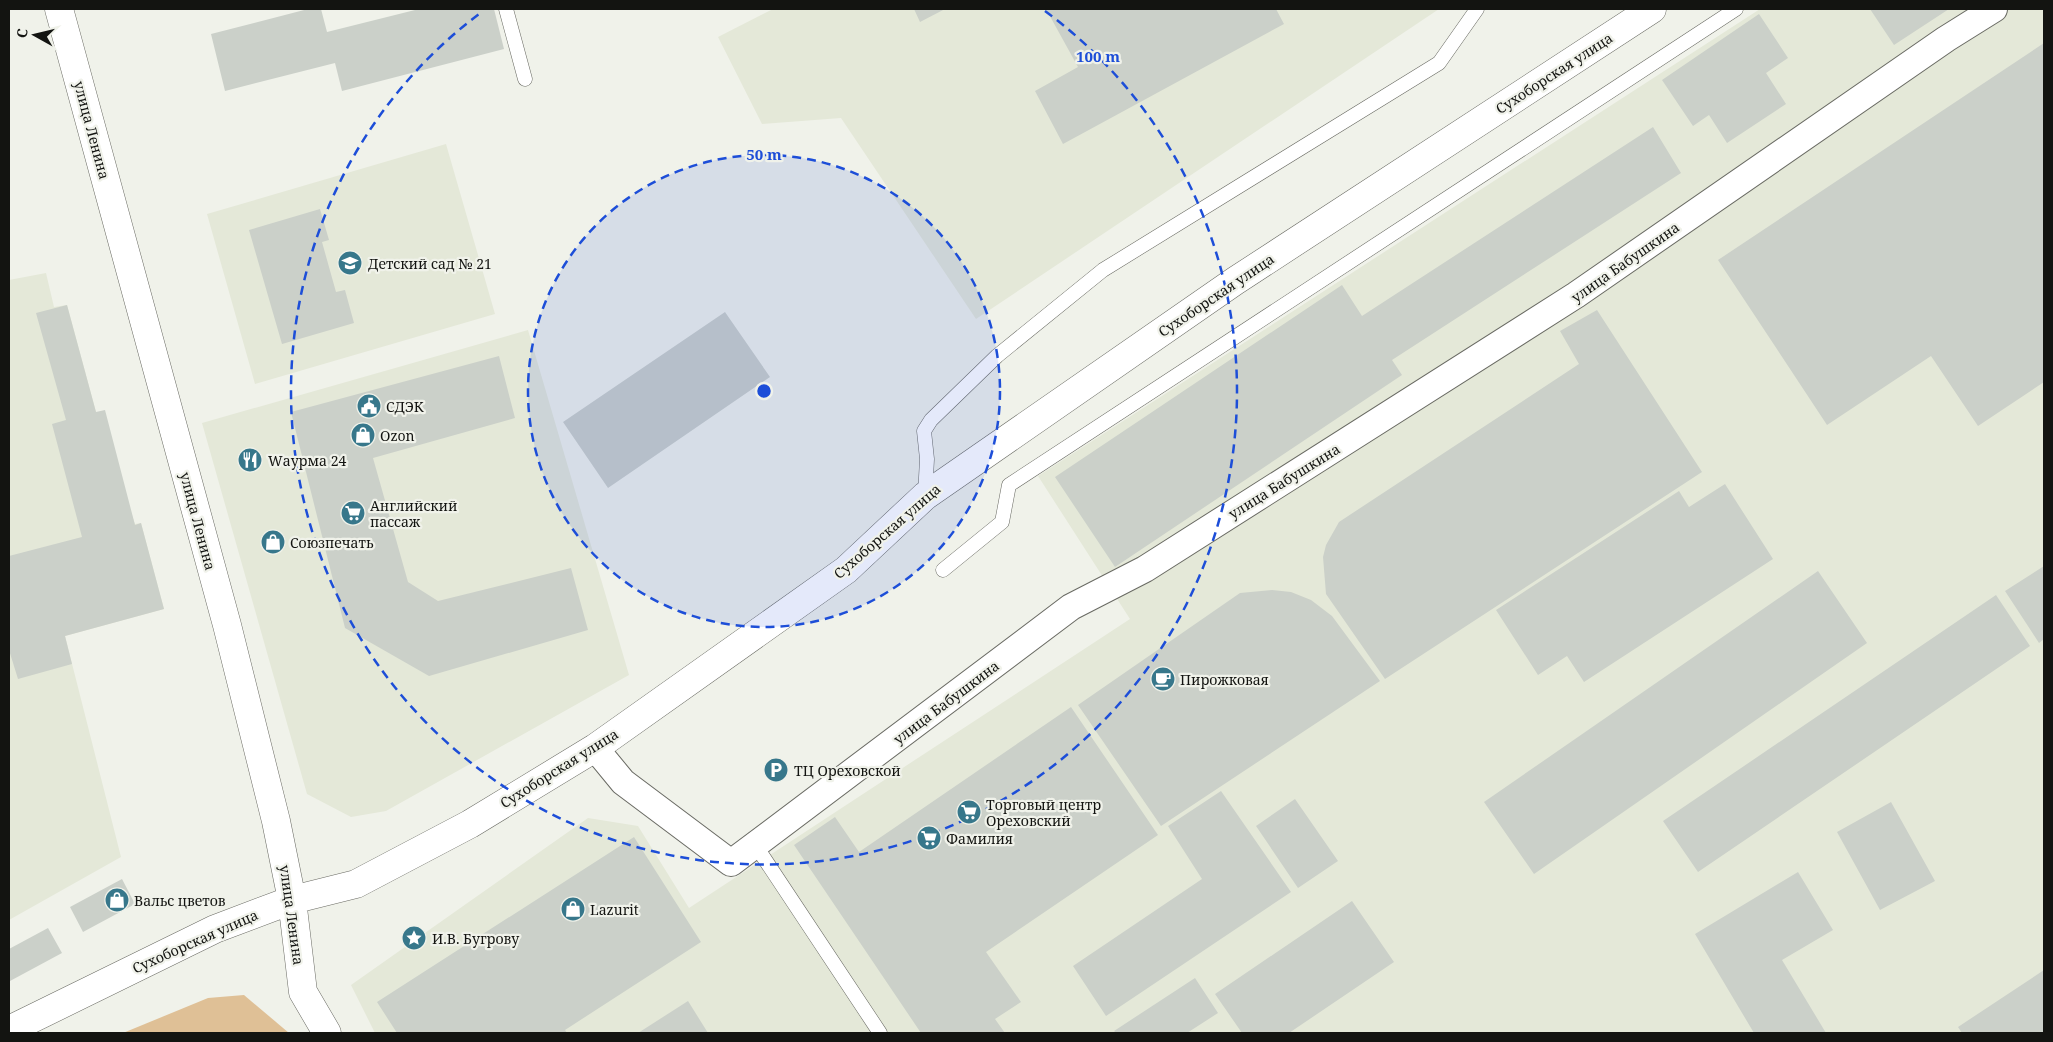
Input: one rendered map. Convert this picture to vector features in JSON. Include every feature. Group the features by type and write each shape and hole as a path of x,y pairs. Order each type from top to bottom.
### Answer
{"main road":[{"name":"улица Ленина","path":"59,9 227,625 276,821 292,900 303,992 327,1033"},
{"name":"Сухоборская улица","path":"9,1030 216,929 292,900 356,884 470,824 595,748 846,570 925,496 1235,281 1652,9"}],"street":[{"name":"улица Бабушкина","path":"595,748 623,782 730,863 756,846 1071,607 1145,569 1576,295 1938,45 1994,9"}],"lane":[{"path":"506,9 524,79"},
{"path":"925,496 927,459 924,431 931,420 997,356 1103,270 1438,63 1477,9"},
{"path":"943,570 1002,522 1010,485 1736,9"},
{"path":"756,846 880,1033"}],"shaded area":[{"path":"773,9 1439,9 976,319 841,118 762,124 718,37"},
{"path":"1760,9 2044,9 2044,1033 375,1033 351,985 588,818 638,826 689,908 1130,619 1038,476"},
{"name":"Детский сад № 21","path":"446,144 495,314 255,384 207,214"},
{"path":"46,273 54,307 67,305 96,412 135,524 141,523 164,609 65,636 121,857 9,920 9,280"},
{"path":"528,330 629,675 386,811 351,817 307,794 202,423"},
{"path":"244,995 289,1033 123,1033 208,998"}],"building":[{"path":"308,9 321,9 327,32 419,9 494,9 504,49 342,91 335,63 225,91 211,34"},
{"path":"914,9 945,9 920,22"},
{"path":"1046,9 1276,9 1284,24 1063,144 1035,91 1078,67"},
{"path":"1870,9 1949,9 1894,45"},
{"path":"1759,14 1788,58 1766,73 1786,104 1727,143 1709,115 1693,126 1662,80"},
{"path":"2044,43 2044,382 1978,426 1931,356 1827,425 1718,260"},
{"path":"1653,127 1681,173 1392,360 1402,375 1115,567 1055,477 1342,285 1362,316"},
{"path":"320,209 329,240 322,242 336,292 345,290 354,323 282,344 249,230"},
{"path":"67,305 96,412 105,410 135,525 141,523 164,609 65,636 72,664 18,679 9,650 9,556 82,537 52,424 66,420 36,313"},
{"path":"1597,310 1702,472 1385,679 1326,594 1323,557 1326,545 1339,522 1579,364 1560,331"},
{"path":"725,312 770,377 608,488 563,422"},
{"name":"Английский пассаж","path":"499,356 515,418 373,458 408,582 438,601 571,568 588,630 429,676 345,628 291,412"},
{"path":"1725,484 1773,559 1584,682 1567,656 1538,675 1496,610 1679,491 1689,507"},
{"path":"2044,566 2044,639 2039,643 2005,591"},
{"path":"1818,571 1867,643 1534,874 1484,802"},
{"path":"1272,590 1291,592 1311,600 1332,616 1380,681 1161,826 1078,705 1240,593"},
{"path":"1996,595 2030,646 1698,872 1663,821"},
{"path":"1071,707 1158,835 986,952 1021,1002 995,1019 1005,1033 921,1033 794,845 835,817 859,852"},
{"path":"1221,791 1291,892 1106,1016 1073,966 1202,879 1168,826"},
{"path":"1295,799 1338,861 1298,888 1256,826"},
{"path":"1891,802 1935,881 1880,910 1837,832"},
{"path":"634,837 701,942 565,1030 567,1033 397,1033 377,1002"},
{"path":"1798,872 1833,930 1782,960 1826,1033 1754,1033 1695,934"},
{"path":"122,879 135,904 83,932 70,907"},
{"path":"1352,901 1394,962 1289,1033 1242,1033 1215,994"},
{"path":"48,928 62,953 10,981 9,949"},
{"path":"2044,970 2044,1033 1962,1033 1958,1027"},
{"path":"1195,978 1218,1013 1187,1033 1116,1033 1114,1031"},
{"path":"688,1001 708,1033 638,1033"}],"place":[{"name":"Детский сад № 21","path":"350,263"},
{"name":"СДЭК","path":"369,406"},
{"name":"Ozon","path":"363,435"},
{"name":"Wаурма 24","path":"250,460"},
{"name":"Английский пассаж","path":"353,513"},
{"name":"Союзпечать","path":"273,542"},
{"name":"Пирожковая","path":"1163,679"},
{"name":"ТЦ Ореховской","path":"776,770"},
{"name":"Торговый центр Ореховский","path":"969,812"},
{"name":"Фамилия","path":"929,838"},
{"name":"Вальс цветов","path":"117,900"},
{"name":"Lazurit","path":"573,909"},
{"name":"И.В. Бугрову","path":"414,938"}]}
